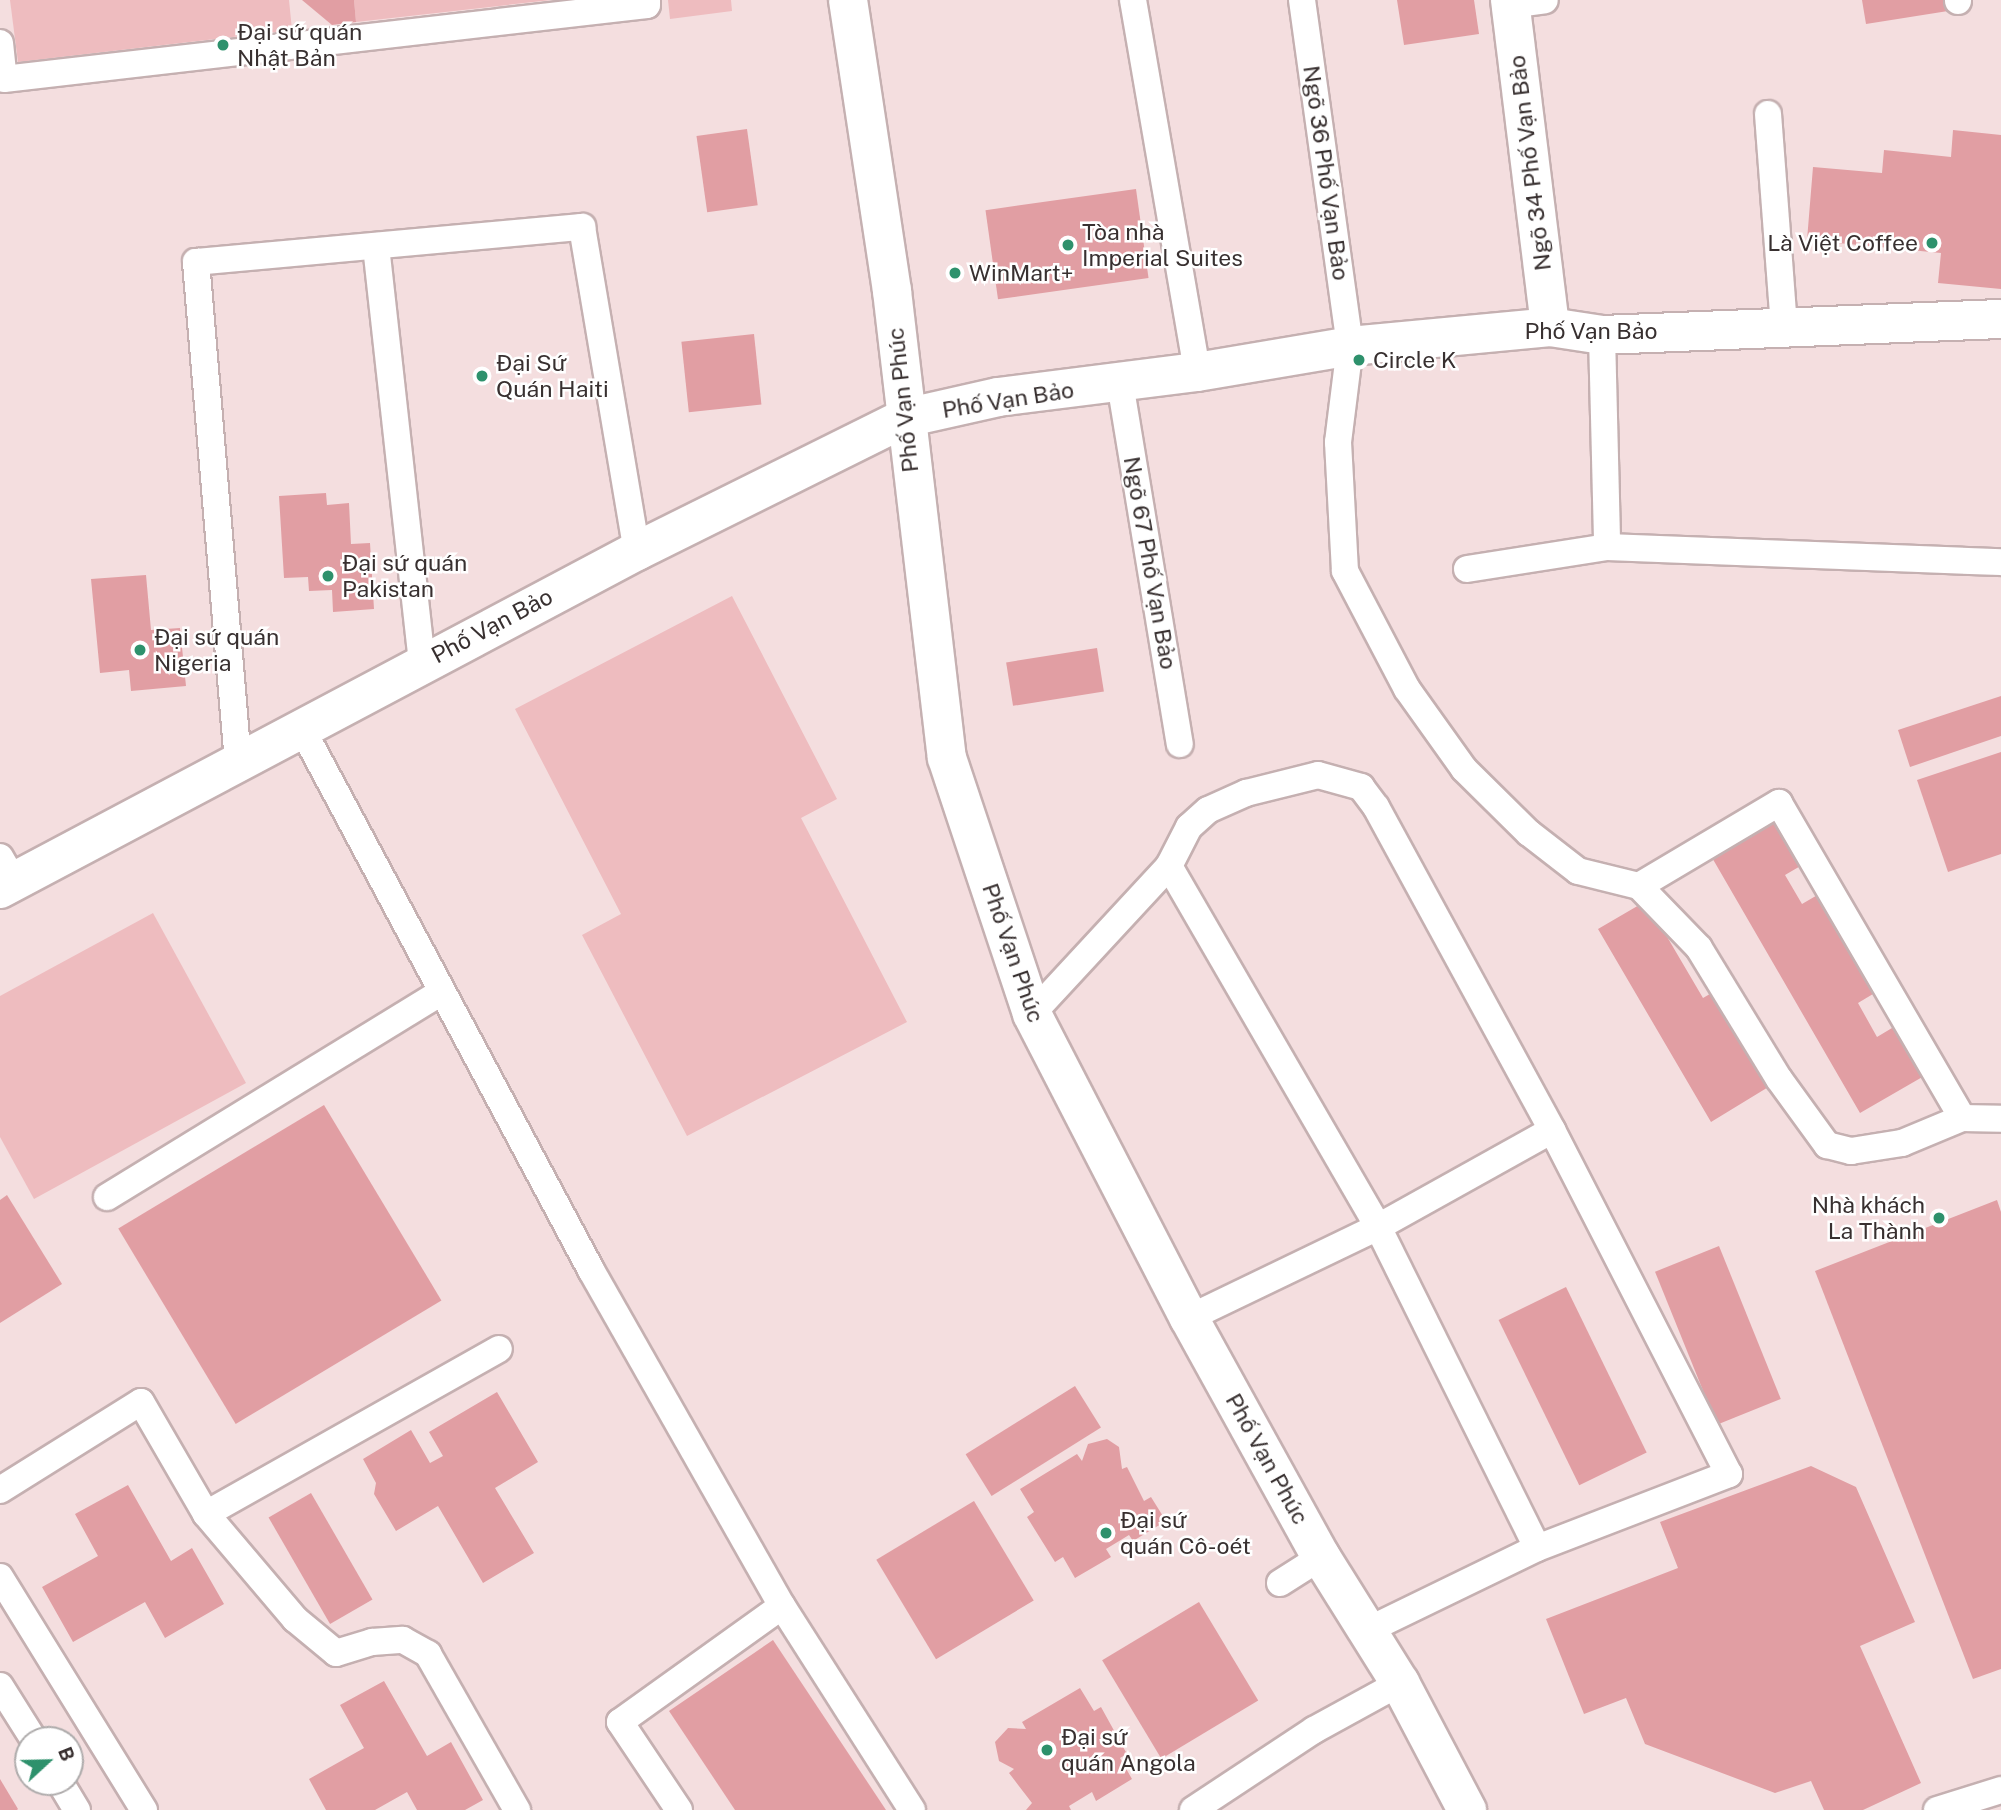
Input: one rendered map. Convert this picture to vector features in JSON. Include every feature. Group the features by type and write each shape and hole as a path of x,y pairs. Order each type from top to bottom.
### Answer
{"street":[{"name":"Phố Vạn Phúc","path":"848,0 892,291 947,758 1032,1014 1189,1318 1321,1557 1400,1683 1466,1810"},
{"name":"Ngõ 34 Phố Vạn Bảo","path":"1522,2 1550,327"},
{"name":"Phố Vạn Bảo","path":"5,876 238,762 637,551 905,418 998,397 1197,372 1350,346 1550,327 1602,335 1784,325 2001,319"}],"lane":[{"path":"0,43 4,79 647,5 647,0"},
{"path":"1133,0 1197,372"},
{"name":"Ngõ 36 Phố Vạn Bảo","path":"1302,0 1350,346 1338,442 1345,571 1408,689 1464,769 1530,833 1578,872 1639,886"},
{"path":"1768,114 1784,325"},
{"path":"238,762 196,261 582,226 637,551"},
{"path":"376,246 422,663"},
{"path":"1602,335 1607,547"},
{"name":"Ngõ 67 Phố Vạn Bảo","path":"1120,383 1180,744"},
{"path":"1467,569 1607,547 2001,562"},
{"path":"301,727 440,993 782,1606 912,1810"},
{"path":"1032,1014 1170,866 1189,827 1226,801 1318,775 1361,787 1376,807 1552,1130 1729,1474 1537,1548 1368,1630"},
{"path":"1962,1118 1779,803 1639,886 1699,948 1779,1079 1828,1145 1851,1151 1902,1143 1962,1118 2001,1119"},
{"path":"1170,866 1378,1227 1537,1548"},
{"path":"107,1197 440,993"},
{"path":"1189,1318 1378,1227 1552,1130"},
{"path":"206,1514 499,1349"},
{"path":"0,1490 141,1402 206,1514 295,1619 336,1653 372,1642 403,1640 428,1654 517,1810"},
{"path":"1280,1583 1321,1557"},
{"path":"0,1577 140,1809"},
{"path":"679,1810 620,1722 782,1606"},
{"path":"1193,1810 1314,1730 1400,1683"},
{"path":"0,1686 25,1726"},
{"path":"1937,1810 2001,1790"}],"shaded area":[{"path":"10,0 289,0 292,30 18,62"},
{"path":"354,0 551,0 356,22"},
{"path":"668,0 731,0 732,11 670,19"},
{"path":"732,596 837,799 801,818 907,1022 687,1136 582,935 621,914 515,709"},
{"path":"153,913 246,1083 34,1199 0,1137 0,996"}],"building":[{"path":"302,0 354,0 356,22 332,25"},
{"path":"1397,0 1474,0 1479,34 1404,45"},
{"path":"1862,0 1946,0 1948,11 1866,24"},
{"path":"747,129 758,205 707,212 696,136"},
{"path":"1953,130 2001,135 2001,289 1938,283 1941,253 1807,240 1813,167 1882,173 1884,150 1951,157"},
{"name":"Tòa nhà Imperial Suites","path":"1136,189 1149,278 998,299 985,210"},
{"path":"754,334 761,405 689,412 681,342"},
{"path":"326,493 327,505 349,503 351,544 370,543 374,609 333,612 332,590 309,591 308,577 284,578 279,496"},
{"name":"Đại sứ quán Nigeria","path":"146,575 151,630 180,628 186,686 131,691 129,670 100,673 91,579"},
{"path":"1097,648 1104,691 1013,706 1006,662"},
{"path":"2001,696 2001,736 1910,767 1898,730"},
{"path":"2001,752 2001,854 1948,872 1917,780"},
{"path":"1779,807 1809,861 1785,875 1802,904 1826,890 1883,988 1858,1003 1877,1037 1902,1022 1931,1072 1860,1113 1707,849"},
{"path":"1646,901 1703,998 1715,991 1770,1086 1711,1122 1598,929"},
{"path":"324,1105 441,1300 236,1424 118,1229"},
{"path":"7,1195 62,1284 0,1323 0,1200"},
{"path":"1997,1200 2001,1212 2001,1669 1973,1679 1815,1271"},
{"path":"1719,1246 1781,1399 1717,1425 1655,1272"},
{"path":"1566,1287 1647,1452 1579,1485 1499,1320"},
{"path":"1075,1386 1101,1428 992,1496 966,1454"},
{"path":"497,1392 538,1462 495,1488 534,1553 483,1583 438,1506 396,1531 374,1494 376,1483 363,1459 411,1430 430,1463 443,1456 429,1432"},
{"path":"1107,1439 1119,1447 1122,1469 1127,1467 1144,1501 1151,1497 1166,1521 1133,1541 1129,1535 1106,1549 1111,1557 1075,1578 1063,1557 1055,1562 1027,1517 1034,1512 1020,1489 1077,1454 1082,1461 1088,1444"},
{"path":"1811,1466 1856,1487 1915,1622 1860,1646 1921,1783 1863,1810 1824,1810 1811,1781 1775,1793 1645,1744 1626,1698 1584,1714 1546,1619 1678,1568 1660,1522"},
{"path":"128,1485 171,1561 192,1548 224,1604 165,1638 145,1602 73,1642 42,1587 98,1556 75,1514"},
{"path":"311,1493 372,1600 330,1624 269,1518"},
{"path":"974,1501 1034,1600 936,1659 876,1560"},
{"path":"1199,1602 1258,1701 1161,1759 1102,1660"},
{"path":"773,1640 886,1810 735,1810 669,1711"},
{"path":"384,1681 427,1756 451,1742 483,1800 465,1810 417,1810 407,1792 375,1810 326,1810 309,1779 364,1748 340,1705"},
{"path":"1080,1688 1094,1711 1101,1707 1127,1754 1120,1758 1132,1779 1096,1801 1092,1792 1069,1806 1071,1810 1026,1810 1032,1803 1009,1773 1014,1769 999,1761 995,1742 1008,1728 1026,1729 1022,1722"},
{"path":"0,1779 18,1809 17,1810 0,1810"}],"place":[{"name":"Đại sứ quán Nhật Bản","path":"223,45"},
{"name":"Là Việt Coffee","path":"1932,243"},
{"name":"Tòa nhà Imperial Suites","path":"1068,245"},
{"name":"WinMart+","path":"955,273"},
{"name":"Circle K","path":"1359,360"},
{"name":"Đại Sứ Quán Haiti","path":"482,376"},
{"name":"Đại sứ quán Pakistan","path":"328,576"},
{"name":"Đại sứ quán Nigeria","path":"140,650"},
{"name":"Nhà khách La Thành","path":"1939,1218"},
{"name":"Đại sứ quán Cô-oét","path":"1106,1533"},
{"name":"Đại sứ quán Angola","path":"1047,1750"}]}
